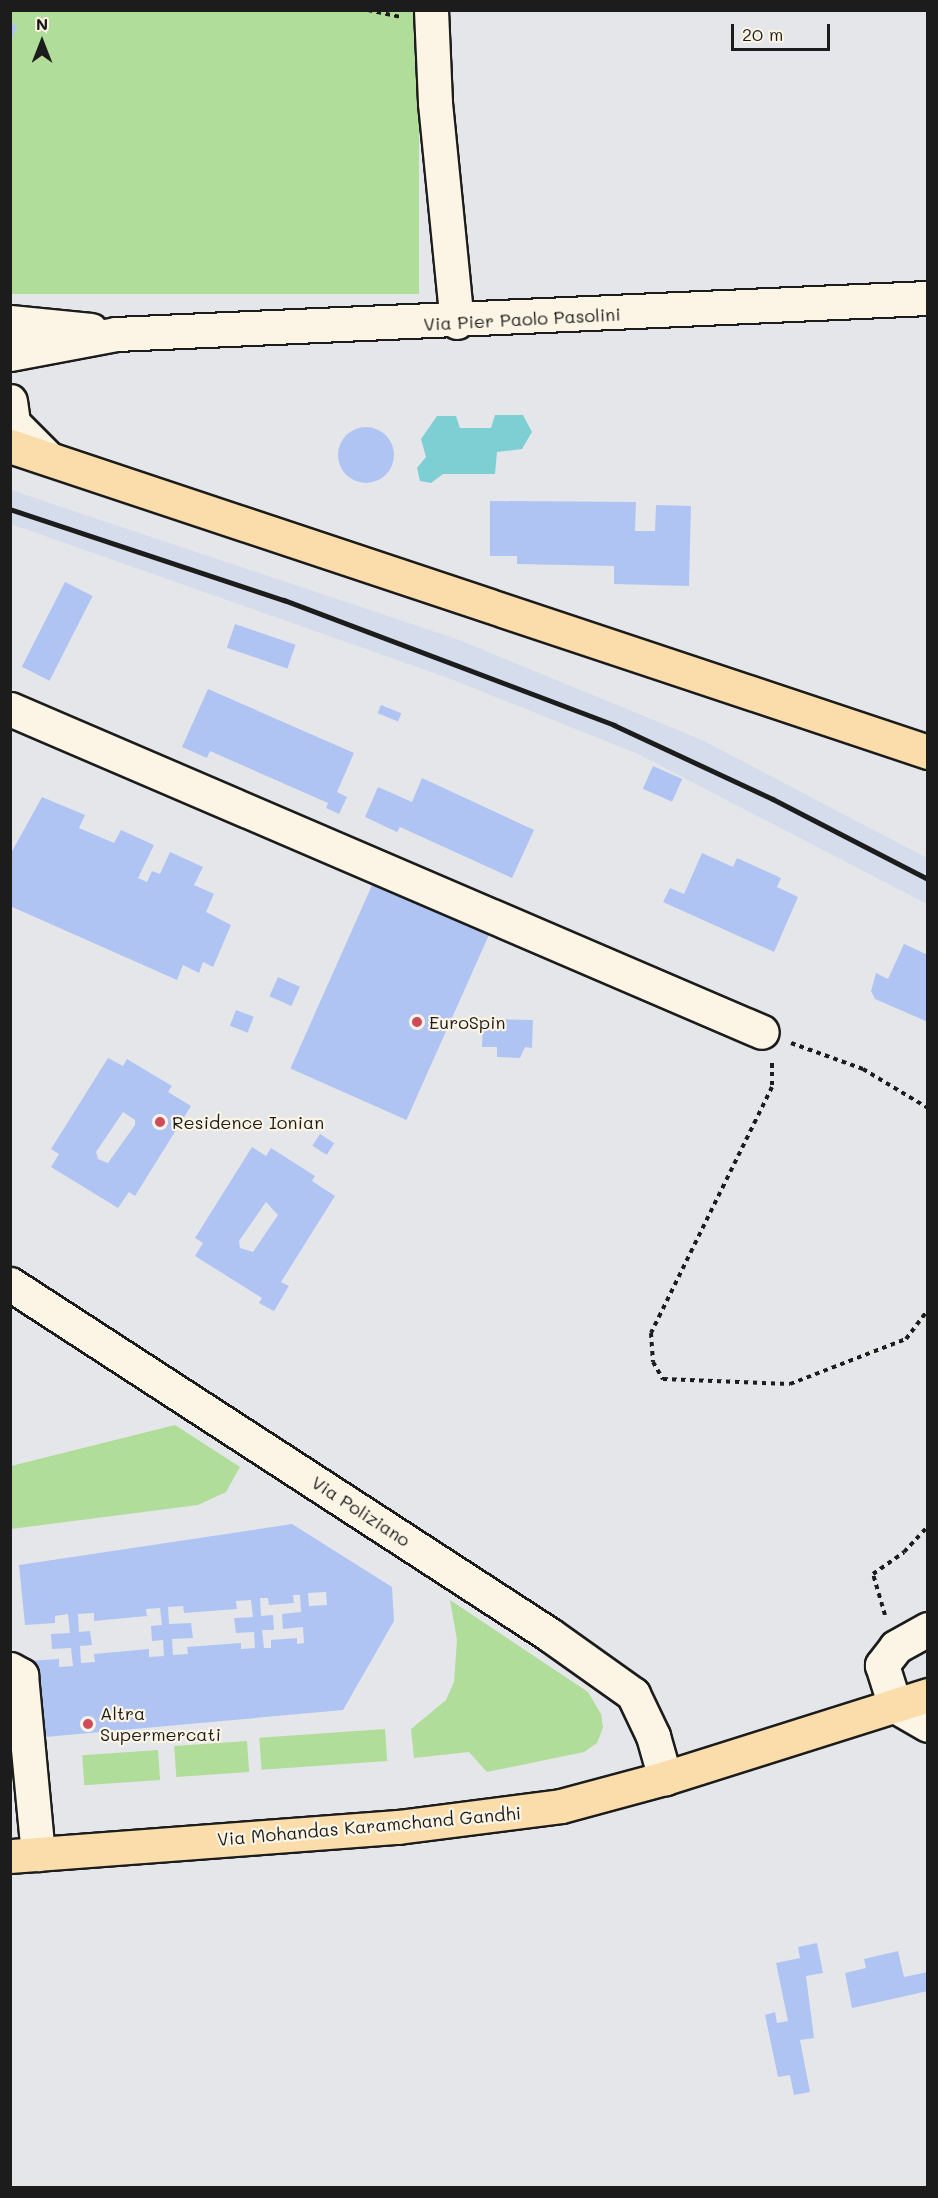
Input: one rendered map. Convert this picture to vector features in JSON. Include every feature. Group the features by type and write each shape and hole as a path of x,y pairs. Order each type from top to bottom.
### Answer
{"main road":[{"path":"10,446 680,673 927,752"},
{"name":"Via Mohandas Karamchand Gandhi","path":"24,1855 490,1818 561,1806 665,1778 927,1695"}],"street":[{"path":"431,10 435,103 457,322"},
{"name":"Via Pier Paolo Pasolini","path":"10,322 116,334 457,322 927,298"},
{"name":"Via Pier Paolo Pasolini","path":"48,458 13,423 10,400 25,351 116,334"},
{"path":"10,709 755,1029"},
{"name":"Via Poliziano","path":"10,1284 540,1628 633,1694 653,1736 665,1778"},
{"path":"927,1629 896,1647 882,1665 895,1706 927,1725"},
{"path":"10,1668 21,1675 24,1855"}],"path":[{"path":"755,1029 863,1069 927,1108"},
{"path":"755,1029 772,1059 772,1087 651,1333 653,1362 663,1379 790,1384 906,1339 927,1310"},
{"path":"896,1647 873,1574 904,1552 927,1526"}],"shaded area":[{"path":"11,490 459,640 702,740 927,858 927,904 638,754 451,679 11,524"}],"green space":[{"path":"11,11 419,11 419,294 11,294"},
{"path":"175,1425 240,1467 226,1492 198,1505 11,1529 11,1466"},
{"path":"450,1600 588,1692 601,1714 603,1728 597,1743 584,1752 487,1772 469,1752 414,1758 411,1729 446,1700 454,1682 457,1640"},
{"path":"385,1729 387,1761 262,1770 259,1738"},
{"path":"247,1741 249,1772 176,1777 174,1746"},
{"path":"158,1750 160,1780 84,1785 82,1755"}],"water":[{"path":"495,415 523,415 532,432 522,449 497,452 495,474 443,474 431,483 420,481 417,468 426,457 421,439 437,416 456,416 460,428 491,428"}],"building":[{"path":"10,20 17,28 10,41"},
{"path":"366,427 377,429 386,435 392,444 394,455 392,466 386,475 377,481 366,483 355,481 346,475 340,466 338,455 340,444 346,435 355,429"},
{"path":"490,501 636,502 635,531 655,531 656,505 691,506 689,586 614,584 614,566 517,564 517,556 490,556"},
{"path":"65,582 93,596 49,681 22,667"},
{"path":"235,624 296,645 287,668 227,648"},
{"path":"208,689 354,753 337,792 347,797 339,814 326,808 328,803 210,751 207,758 182,747"},
{"path":"381,705 401,713 398,722 378,713"},
{"path":"653,766 682,779 672,802 643,789"},
{"path":"422,778 534,830 512,878 400,827 397,832 365,817 378,787 412,802"},
{"path":"42,797 85,815 79,828 114,843 121,830 154,845 138,878 147,882 152,871 160,874 170,852 203,867 194,885 214,894 206,912 231,925 213,967 203,962 199,973 183,965 177,980 10,906 10,855"},
{"path":"702,853 733,867 737,858 781,878 777,887 798,897 774,952 663,902 670,888 684,894"},
{"path":"373,883 489,935 406,1120 290,1068"},
{"path":"904,944 928,955 928,1022 875,999 871,991 876,973 888,979"},
{"path":"278,977 300,987 291,1006 269,996"},
{"path":"236,1010 254,1017 248,1033 230,1026"},
{"path":"483,1019 533,1020 532,1048 525,1047 520,1058 497,1057 497,1047 482,1047"},
{"path":"108,1058 123,1066 127,1059 172,1086 168,1092 191,1106 135,1196 129,1192 118,1208 51,1167 59,1154 51,1149","holes":["123,1112 135,1120 135,1125 108,1163 98,1159 96,1152"]},
{"path":"320,1134 334,1143 327,1155 312,1146"},
{"path":"252,1147 266,1156 271,1148 315,1176 312,1181 335,1196 281,1282 289,1286 274,1311 259,1303 262,1298 195,1256 203,1243 195,1238","holes":["266,1202 278,1215 253,1252 240,1248 239,1241"]},
{"path":"292,1524 392,1587 394,1621 343,1710 34,1738 28,1661 59,1659 59,1667 73,1666 71,1648 52,1649 51,1634 70,1633 68,1614 55,1616 55,1623 25,1625 19,1565","holes":["326,1592 327,1605 309,1606 308,1593","293,1595 300,1595 301,1612 282,1614 283,1629 303,1627 304,1643 297,1644 297,1638 271,1640 271,1648 264,1648 262,1630 274,1630 273,1615 261,1616 260,1598 268,1598 269,1605 294,1603","251,1600 253,1617 234,1618 236,1633 254,1632 255,1648 241,1649 241,1643 187,1647 188,1654 173,1655 172,1639 193,1638 191,1623 169,1624 168,1607 183,1606 184,1613 237,1609 236,1601","160,1608 162,1625 151,1626 152,1641 163,1640 164,1656 149,1657 149,1649 94,1654 95,1662 81,1663 80,1646 92,1645 90,1631 79,1632 78,1614 94,1613 94,1621 147,1616 146,1609"]},
{"path":"817,1943 823,1973 806,1976 814,2038 800,2040 810,2092 794,2095 790,2075 778,2077 765,2015 775,2012 777,2023 788,2021 776,1963 800,1958 798,1947"},
{"path":"898,1951 904,1977 928,1972 928,1991 852,2008 845,1973 866,1968 864,1959"}],"railway":[{"path":"10,509 284,600 614,725 773,799 928,879"}],"place":[{"name":"EuroSpin","path":"417,1022"},
{"name":"Residence Ionian","path":"160,1122"},
{"name":"Altra Supermercati","path":"88,1724"}]}
